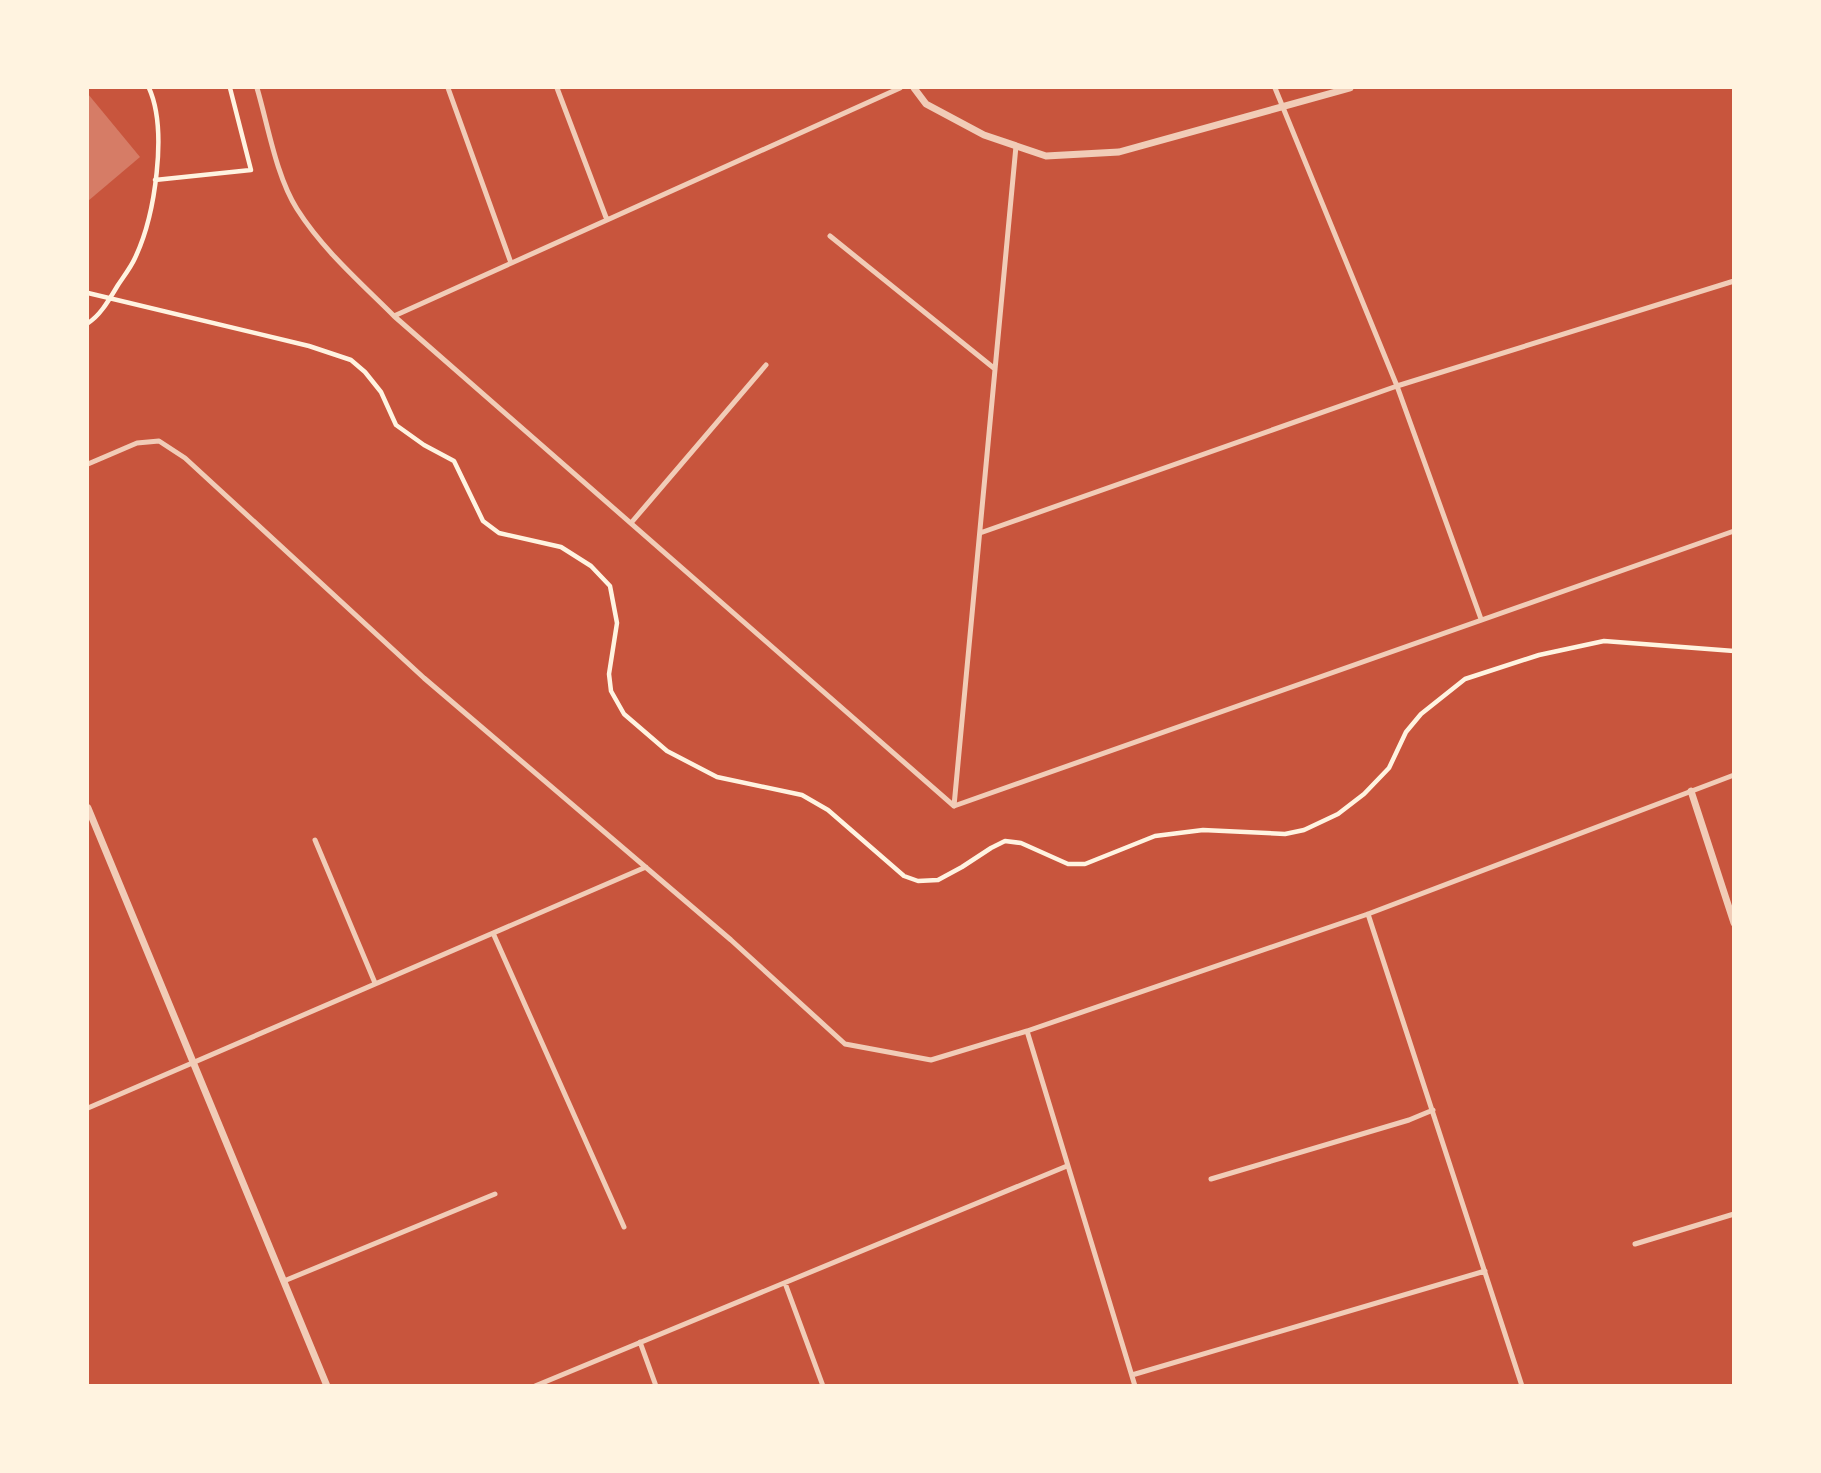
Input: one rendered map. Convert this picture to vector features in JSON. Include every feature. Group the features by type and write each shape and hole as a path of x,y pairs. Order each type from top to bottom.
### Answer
{"street":[{"path":"914,88 926,104 984,135 1046,156 1119,152 1350,88"},
{"path":"1690,791 1734,923"},
{"path":"88,808 327,1385"}],"lane":[{"path":"257,88 279,167 296,208 334,256 394,316 954,806"},
{"path":"448,88 511,264"},
{"path":"557,88 607,220"},
{"path":"394,316 900,88"},
{"path":"1275,88 1397,386 1481,619"},
{"path":"954,806 1016,146"},
{"path":"830,236 995,369"},
{"path":"980,533 1397,386 1734,281"},
{"path":"631,523 766,365"},
{"path":"88,464 137,443 159,441 185,458 424,678 731,940 845,1044 931,1060 1027,1031 1368,914 1734,775"},
{"path":"954,806 1734,531"},
{"path":"315,840 375,983"},
{"path":"88,1108 646,867"},
{"path":"1368,914 1522,1385"},
{"path":"493,933 624,1227"},
{"path":"1027,1031 1135,1385"},
{"path":"1212,1179 1409,1120 1433,1110"},
{"path":"535,1385 1067,1166"},
{"path":"284,1281 495,1194"},
{"path":"1635,1244 1734,1214"},
{"path":"1132,1375 1485,1271"},
{"path":"785,1283 823,1385"},
{"path":"640,1342 656,1385"}],"path":[{"path":"88,323 110,299 136,257 149,214 159,161 155,100 149,88"},
{"path":"155,180 251,170 230,88"},
{"path":"88,293 309,346 351,360 381,392 396,425 424,445 454,461 483,521 499,533 561,547 592,566 610,586 617,623 609,674 611,691 624,714 667,751 717,777 802,795 828,810 904,876 918,881 938,880 1005,841 1021,844 1068,864 1085,864 1155,836 1203,830 1285,834 1304,830 1338,814 1364,793 1389,768 1406,732 1421,714 1465,679 1539,655 1604,641 1734,651"}],"building":[{"path":"88,94 140,157 88,201"}]}
